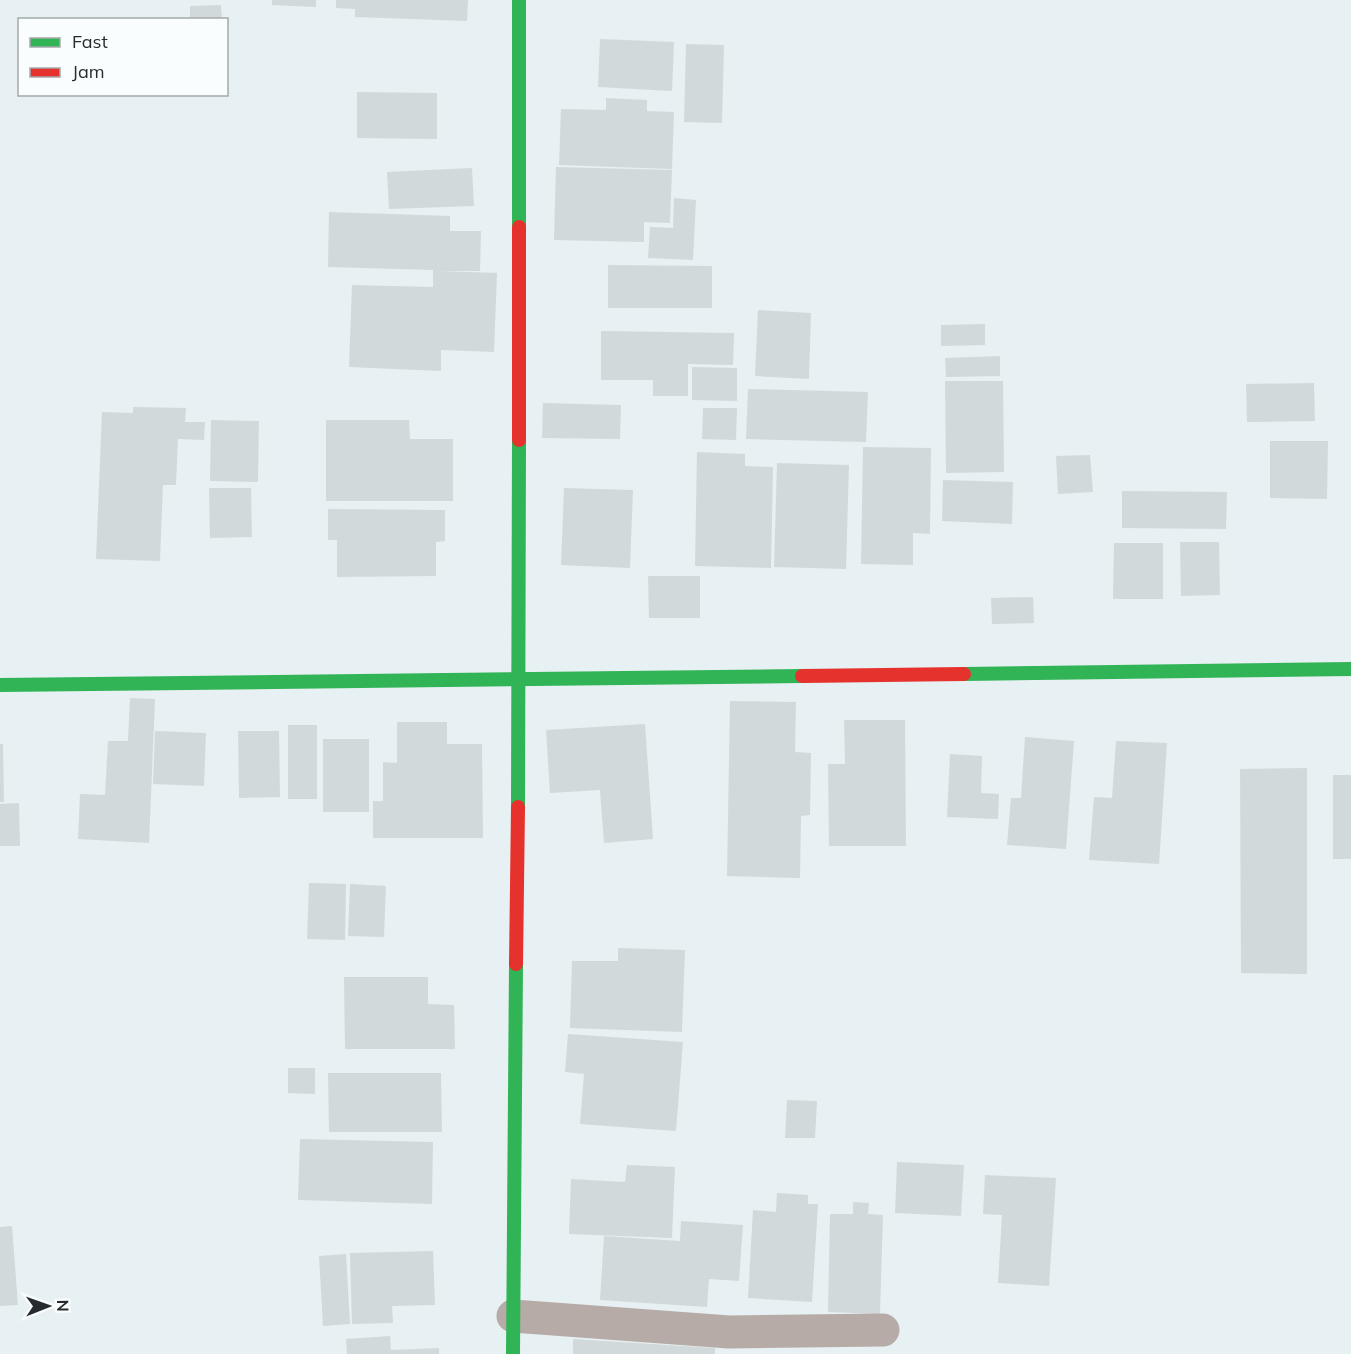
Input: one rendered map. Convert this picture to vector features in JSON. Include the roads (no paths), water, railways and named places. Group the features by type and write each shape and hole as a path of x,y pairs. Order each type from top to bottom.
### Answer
{"street":[{"path":"513,1354 519,679 519,0"},
{"path":"0,685 1351,669"},
{"path":"513,1316 729,1332 883,1330"}]}
